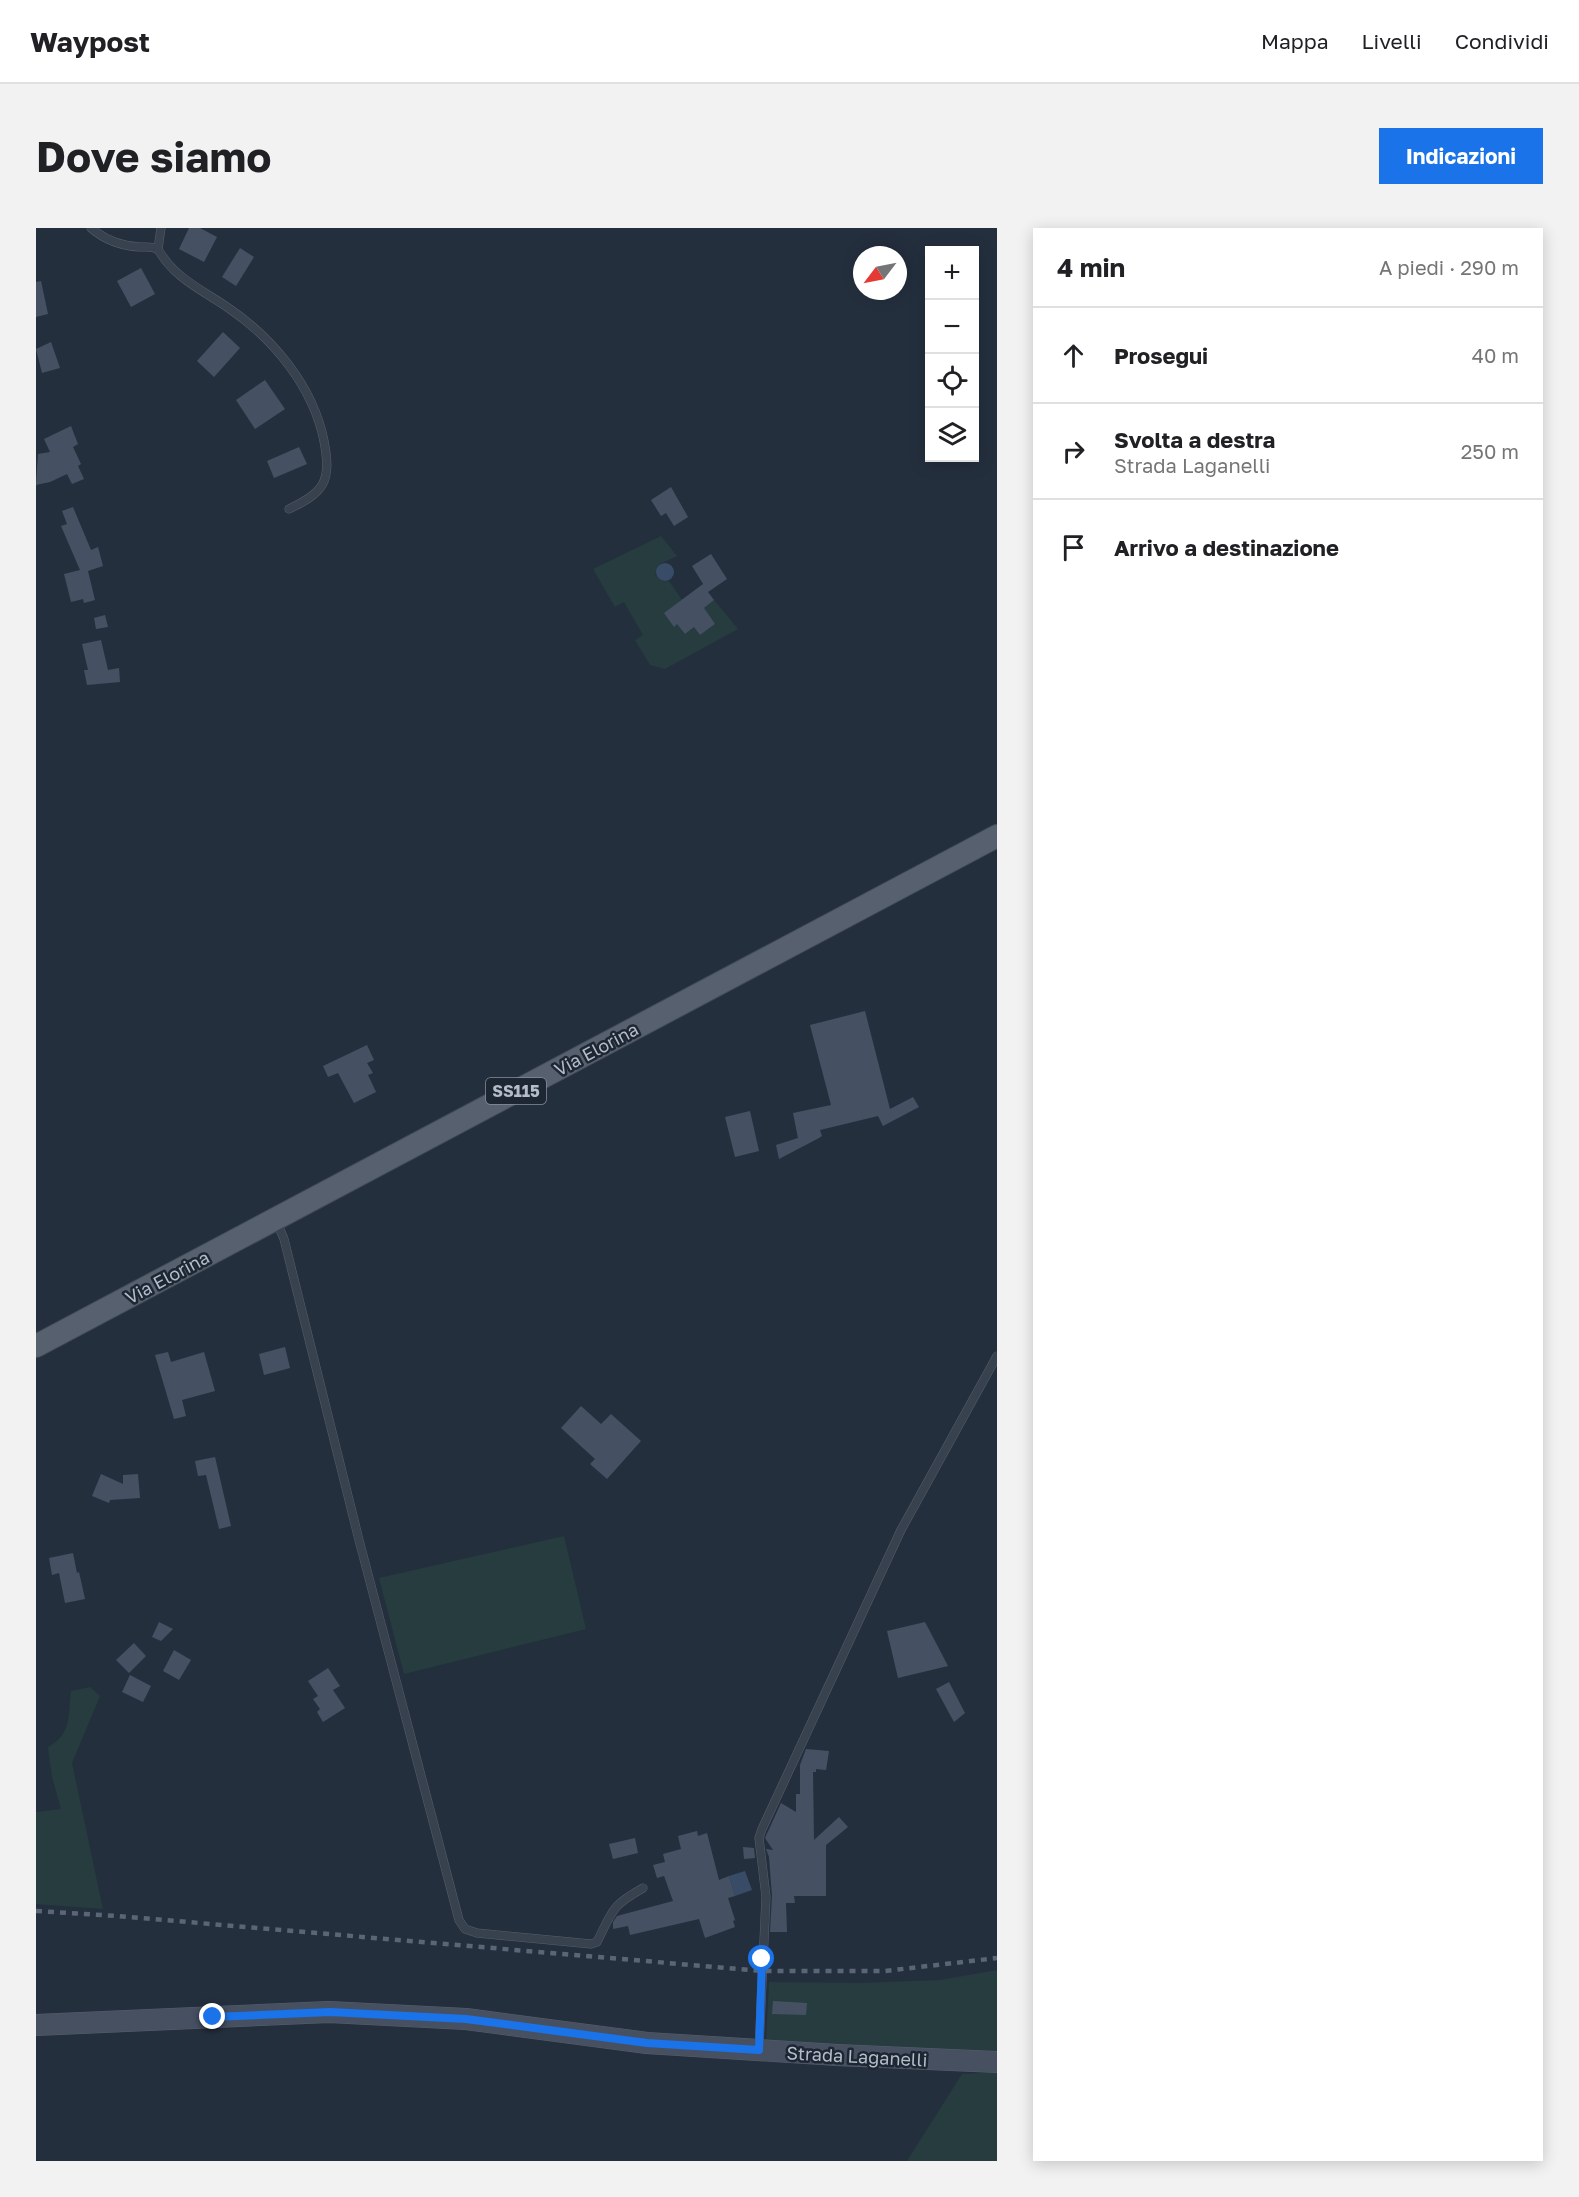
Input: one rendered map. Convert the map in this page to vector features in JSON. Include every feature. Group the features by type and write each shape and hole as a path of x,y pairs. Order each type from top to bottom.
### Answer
{"main road":[{"name":"Via Elorina","path":"36,1346 997,836"}],"street":[{"name":"Strada Laganelli","path":"36,2025 330,2012 466,2019 647,2043 997,2062"}],"lane":[{"path":"91,228 104,238 124,245 150,246 159,249"},
{"path":"161,228 159,249 166,263 175,273 237,314 258,332 306,389 320,420 327,458 325,482 312,497 289,509"},
{"path":"276,1219 284,1239 358,1540 459,1920 465,1929 477,1933 591,1944 597,1942 606,1921 623,1899 644,1888"},
{"path":"759,2050 766,1897 759,1838 901,1530 997,1356"}],"green space":[{"path":"661,536 677,556 660,564 655,574 661,580 669,581 682,600 674,626 677,624 685,634 694,627 700,635 715,624 701,610 714,600 738,629 665,669 650,665 635,640 643,635 624,602 615,607 593,569"},
{"path":"564,1536 586,1629 404,1674 379,1578"},
{"path":"90,1687 100,1696 72,1763 103,1909 36,1904 36,1812 61,1809 52,1777 48,1747 56,1742 65,1730 69,1716 71,1691"},
{"path":"997,1970 997,2054 766,2040 769,1982 861,1983 940,1980"},
{"path":"997,2072 997,2161 907,2161 962,2074"}],"water":[{"path":"661,563 669,563 674,568 672,579 661,581 656,576 656,568"},
{"path":"745,1871 752,1890 735,1896 729,1876"}],"building":[{"path":"189,228 200,228 217,237 204,262 179,249"},
{"path":"240,248 254,257 236,286 222,277"},
{"path":"141,268 155,294 131,307 117,281"},
{"path":"41,281 48,314 36,317 36,282"},
{"path":"223,332 240,348 214,377 197,361"},
{"path":"51,342 60,368 42,373 36,349"},
{"path":"265,380 285,409 255,429 236,400"},
{"path":"71,426 78,444 73,447 81,464 78,466 84,479 72,484 67,474 50,482 36,485 38,454 50,452 44,439"},
{"path":"299,447 307,464 274,478 267,461"},
{"path":"671,487 688,517 674,526 666,513 661,516 651,500"},
{"path":"73,507 91,550 98,547 103,566 88,571 95,600 84,603 83,599 71,602 64,574 80,570 61,526 67,524 62,511"},
{"path":"711,554 727,579 708,592 714,600 704,608 715,624 700,635 694,627 685,634 677,624 674,627 664,613 703,584 705,587 692,566"},
{"path":"105,615 108,627 96,629 94,618"},
{"path":"101,640 108,670 119,668 120,682 87,685 84,670 88,670 82,644"},
{"path":"865,1011 890,1109 913,1097 919,1107 883,1126 878,1116 820,1130 822,1136 779,1159 776,1145 798,1138 793,1113 831,1105 810,1025"},
{"path":"367,1045 374,1060 367,1063 373,1073 368,1075 376,1092 354,1103 338,1073 328,1077 323,1066"},
{"path":"750,1111 759,1151 735,1157 725,1117"},
{"path":"285,1347 290,1368 264,1375 259,1354"},
{"path":"168,1352 171,1362 204,1352 215,1391 182,1400 186,1416 174,1419 155,1355"},
{"path":"581,1406 601,1424 611,1414 641,1441 607,1479 590,1464 595,1459 561,1428"},
{"path":"215,1457 231,1526 219,1529 206,1475 198,1476 195,1461"},
{"path":"101,1474 123,1484 123,1475 138,1474 140,1498 110,1500 109,1503 92,1496"},
{"path":"73,1553 85,1599 65,1603 59,1573 52,1575 49,1558"},
{"path":"159,1622 173,1629 161,1641 152,1637"},
{"path":"925,1622 948,1666 898,1678 887,1631"},
{"path":"134,1643 146,1656 129,1673 116,1660"},
{"path":"174,1650 191,1660 179,1680 163,1671"},
{"path":"328,1668 340,1686 333,1690 345,1708 323,1722 317,1712 320,1709 313,1699 318,1696 308,1681"},
{"path":"130,1675 151,1686 143,1702 122,1692"},
{"path":"949,1682 965,1713 954,1722 936,1689"},
{"path":"806,1749 829,1751 826,1770 816,1769 816,1772 813,1772 814,1840 839,1817 848,1827 826,1845 826,1896 794,1896 795,1903 786,1903 787,1932 770,1932 772,1896 769,1857 766,1849 773,1850 765,1838 781,1803 796,1812 796,1794 800,1794 800,1765"},
{"path":"697,1831 698,1836 707,1833 719,1880 729,1876 735,1896 728,1898 735,1927 705,1938 699,1919 630,1935 628,1926 613,1929 613,1922 617,1916 673,1901 664,1876 657,1878 653,1865 665,1862 663,1854 681,1849 678,1836"},
{"path":"635,1838 638,1853 613,1859 609,1844"},
{"path":"743,1847 754,1848 755,1858 744,1859"},
{"path":"773,2001 807,2003 806,2015 772,2014"}],"railway":[{"path":"36,1911 762,1971 885,1971 997,1958"}],"route":[{"path":"213,2017 330,2012 466,2019 647,2043 759,2050 762,1959"}]}
